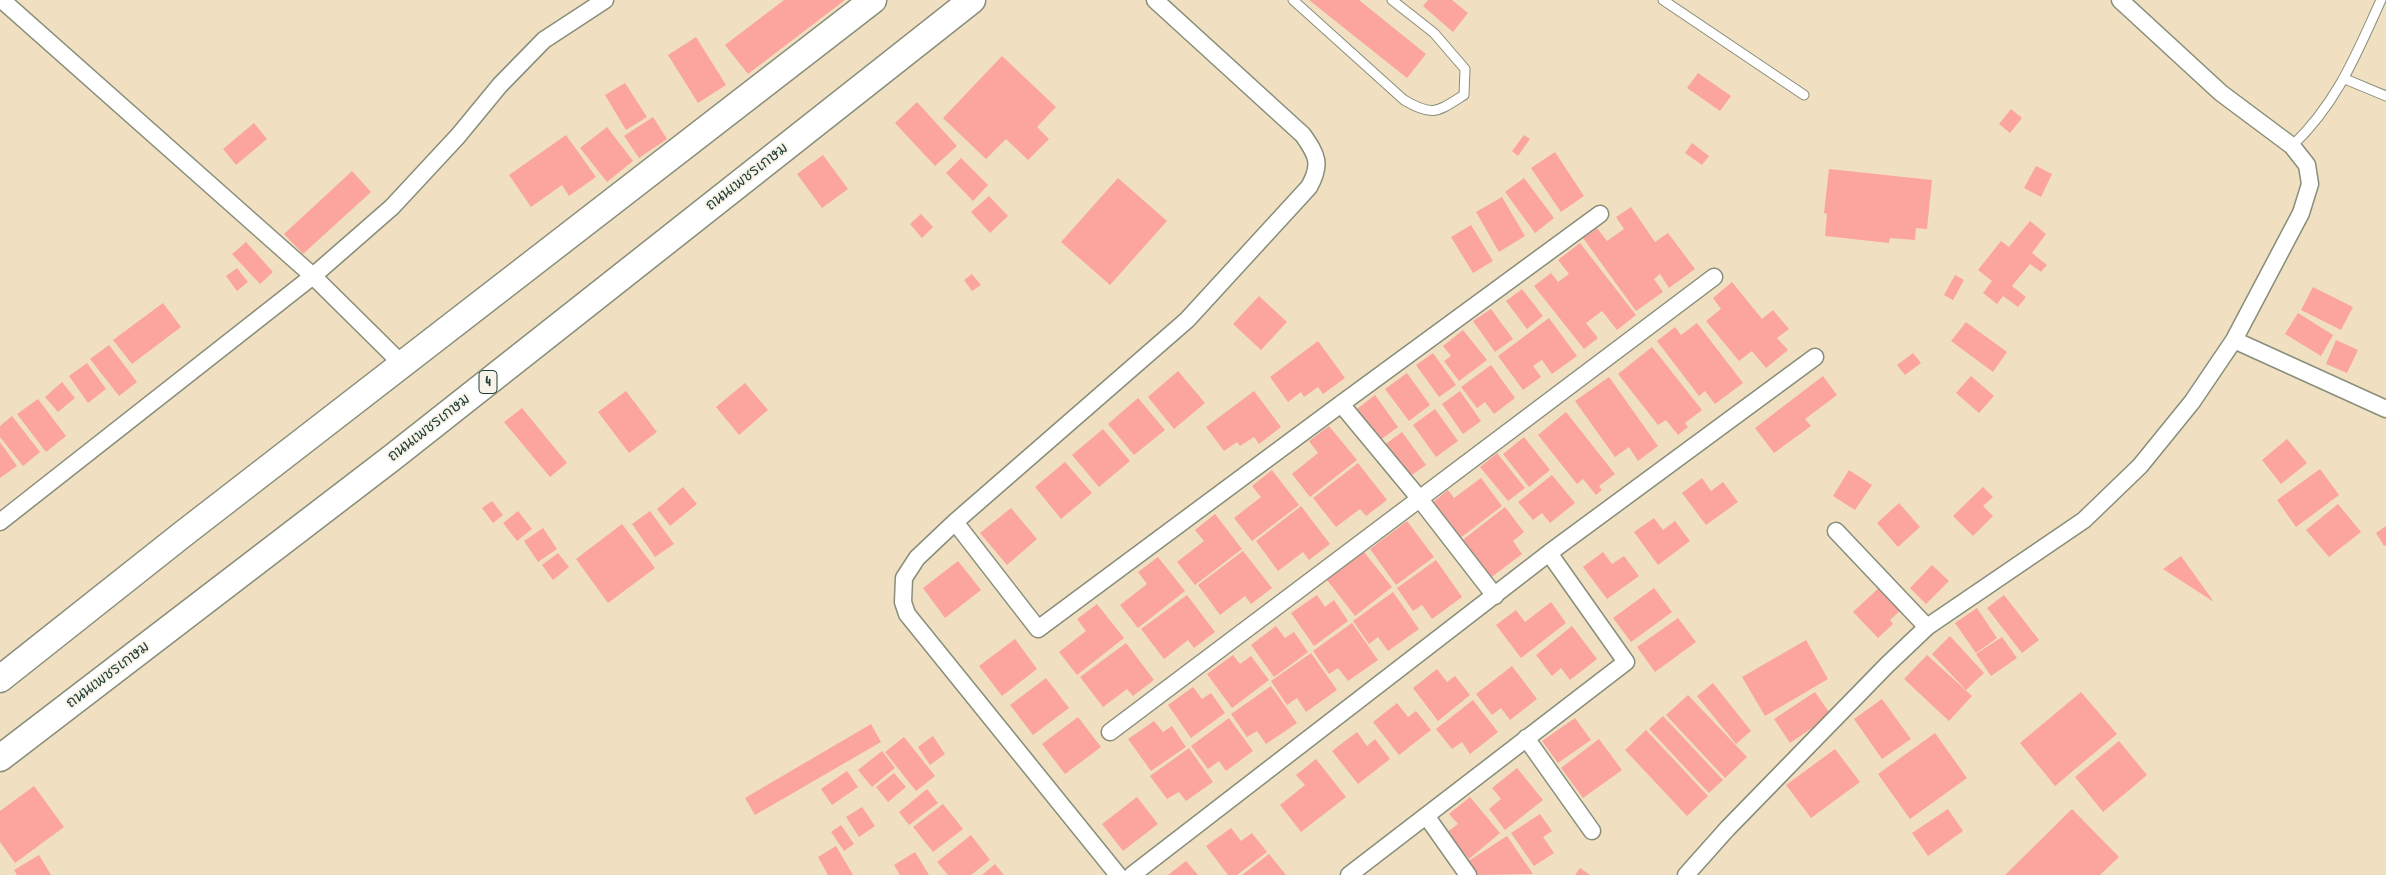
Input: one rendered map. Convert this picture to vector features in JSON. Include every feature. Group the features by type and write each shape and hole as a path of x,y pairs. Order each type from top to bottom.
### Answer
{"main road":[{"path":"0,679 182,534 873,0"},
{"name":"ถนนเพชรเกษม","path":"0,758 401,450 972,0"}],"street":[{"path":"2,0 313,276 402,365"},
{"path":"0,522 313,276 392,208 458,136 500,86 544,40 605,0"},
{"path":"1118,875 907,614 903,602 904,578 917,558 955,522 1187,320 1309,187 1316,175 1318,160 1303,135 1155,0"},
{"path":"1686,875 1753,801 1880,671 1928,627 2084,520 2140,466 2192,402 2234,340 2301,213 2310,184 2307,165 2292,146 2221,93 2120,0"},
{"path":"955,522 1038,629 1600,214"},
{"path":"1110,732 1714,277"},
{"path":"2234,340 2386,409"},
{"path":"1132,875 1549,553 1815,357"},
{"path":"1341,404 1419,498 1494,596"},
{"path":"1836,532 1928,627"},
{"path":"1349,875 1427,817 1626,662 1549,553"},
{"path":"1526,738 1592,831"},
{"path":"1427,817 1468,875"}],"lane":[{"path":"1293,0 1404,100 1422,111 1441,110 1464,95 1464,69 1434,33 1392,0"},
{"path":"1664,0 1804,95"},
{"path":"2292,146 2312,126 2345,79 2381,0"},
{"path":"2345,79 2386,96"}],"building":[{"path":"784,0 845,0 748,74 725,45"},
{"path":"1309,0 1359,0 1426,54 1407,78"},
{"path":"1428,0 1452,0 1468,13 1453,32 1423,6"},
{"path":"696,37 726,85 698,103 668,55"},
{"path":"1002,56 1056,107 1037,127 1049,139 1028,160 1006,139 986,159 943,118"},
{"path":"1698,73 1731,96 1720,111 1687,88"},
{"path":"625,83 647,117 626,130 605,95"},
{"path":"917,102 957,146 935,166 895,123"},
{"path":"2011,109 2022,118 2010,133 1999,124"},
{"path":"653,117 667,139 639,158 624,136"},
{"path":"254,123 267,139 236,165 223,149"},
{"path":"607,127 633,161 607,182 580,148"},
{"path":"566,135 596,177 569,196 562,185 531,207 509,175"},
{"path":"1524,135 1530,139 1518,156 1512,151"},
{"path":"1692,143 1709,156 1702,165 1685,153"},
{"path":"1555,152 1584,196 1561,212 1531,168"},
{"path":"823,155 848,189 822,208 797,174"},
{"path":"961,158 988,185 973,201 946,173"},
{"path":"2036,166 2052,174 2041,197 2024,188"},
{"path":"1829,169 1932,180 1927,229 1916,228 1915,240 1890,238 1889,243 1825,236 1827,214 1824,213"},
{"path":"352,171 371,192 303,254 284,234"},
{"path":"1118,178 1167,221 1110,285 1061,242"},
{"path":"1524,178 1554,218 1535,233 1505,192"},
{"path":"989,196 1008,216 990,233 971,212"},
{"path":"1502,197 1525,236 1499,252 1476,212"},
{"path":"1631,207 1655,242 1668,233 1695,269 1669,288 1660,274 1654,279 1663,292 1636,311 1583,238 1597,228 1607,241 1624,229 1616,217"},
{"path":"921,214 933,227 922,238 910,224"},
{"path":"2030,221 2046,234 2032,253 2047,265 2041,272 2030,264 2012,286 2026,297 2018,307 2003,296 1997,304 1983,293 1992,281 1978,270 2001,241 2009,247"},
{"path":"1471,225 1493,261 1473,273 1451,237"},
{"path":"246,242 273,272 260,284 232,254"},
{"path":"1580,243 1636,315 1617,330 1602,311 1586,323 1598,338 1584,349 1534,286 1551,273 1558,282 1569,274 1558,260"},
{"path":"237,268 248,282 237,291 226,276"},
{"path":"972,274 981,285 972,291 964,280"},
{"path":"1955,275 1964,280 1953,300 1944,295"},
{"path":"1732,282 1762,319 1773,310 1789,329 1777,338 1788,350 1766,368 1752,351 1739,361 1706,321 1721,309 1713,298"},
{"path":"2313,287 2353,307 2341,330 2301,310"},
{"path":"1522,289 1543,316 1527,329 1506,301"},
{"path":"1259,296 1287,322 1261,350 1233,324"},
{"path":"163,303 181,327 132,364 113,340"},
{"path":"1491,309 1513,339 1495,352 1473,321"},
{"path":"2298,313 2333,335 2321,356 2285,334"},
{"path":"1549,318 1577,356 1552,374 1542,360 1533,366 1541,377 1523,390 1498,356"},
{"path":"1966,322 2007,352 1993,372 1951,341"},
{"path":"1697,323 1743,383 1715,404 1705,391 1699,396 1657,341 1675,327 1681,335"},
{"path":"1463,330 1487,360 1459,381 1444,361 1451,356 1443,346"},
{"path":"2336,340 2358,350 2347,373 2326,364"},
{"path":"1318,341 1345,378 1323,394 1318,387 1304,397 1301,392 1288,402 1270,377"},
{"path":"109,345 137,382 119,396 90,359"},
{"path":"1652,347 1702,410 1685,423 1688,427 1678,435 1666,420 1658,425 1618,374"},
{"path":"1433,353 1456,385 1439,397 1416,365"},
{"path":"1913,353 1921,363 1905,375 1897,365"},
{"path":"87,363 106,389 88,403 69,376"},
{"path":"1491,365 1515,398 1494,414 1485,402 1477,408 1461,387"},
{"path":"1178,371 1205,403 1174,429 1148,397"},
{"path":"1407,373 1430,405 1409,421 1385,389"},
{"path":"1823,376 1837,395 1805,419 1811,426 1774,453 1755,428"},
{"path":"1971,376 1994,396 1979,413 1956,393"},
{"path":"1609,377 1658,446 1638,461 1629,447 1615,457 1575,401"},
{"path":"62,382 75,398 58,412 45,397"},
{"path":"745,383 768,410 739,435 716,407"},
{"path":"626,391 657,432 629,453 598,412"},
{"path":"1254,391 1281,427 1259,444 1254,437 1240,446 1237,442 1224,451 1206,427"},
{"path":"1460,391 1481,421 1463,434 1442,404"},
{"path":"1375,395 1398,427 1379,441 1357,409"},
{"path":"1138,398 1165,430 1134,455 1108,424"},
{"path":"38,399 66,436 46,452 17,414"},
{"path":"522,408 567,463 550,477 504,422"},
{"path":"1435,409 1458,441 1436,457 1413,425"},
{"path":"1566,412 1615,474 1599,486 1602,490 1596,495 1583,479 1577,484 1538,435"},
{"path":"12,416 40,452 23,466 0,437 0,426"},
{"path":"1329,426 1357,460 1310,497 1292,474 1318,453 1309,441"},
{"path":"1103,429 1130,461 1099,487 1072,455"},
{"path":"1402,432 1426,465 1406,479 1383,446"},
{"path":"1524,437 1550,470 1529,487 1503,454"},
{"path":"2287,439 2307,463 2281,484 2262,460"},
{"path":"0,442 17,466 0,478"},
{"path":"1497,453 1525,488 1508,501 1480,467"},
{"path":"1065,462 1092,493 1061,519 1035,487"},
{"path":"1358,463 1387,500 1366,516 1360,509 1336,527 1313,498"},
{"path":"2320,469 2339,495 2296,527 2277,500"},
{"path":"1272,470 1299,505 1252,541 1234,518 1261,497 1252,486"},
{"path":"1849,470 1872,485 1855,510 1833,496"},
{"path":"1552,475 1575,503 1550,523 1542,513 1533,520 1518,502"},
{"path":"1481,478 1502,506 1459,539 1432,503 1448,490 1454,498"},
{"path":"1702,478 1711,491 1723,482 1738,502 1706,525 1682,493"},
{"path":"683,487 697,504 670,526 657,509"},
{"path":"1983,487 1993,497 1983,506 1993,516 1973,536 1953,516"},
{"path":"492,501 503,515 493,523 482,508"},
{"path":"1899,503 1920,527 1898,547 1877,523"},
{"path":"2338,504 2361,532 2329,557 2306,530"},
{"path":"1301,506 1330,544 1309,560 1303,552 1278,571 1256,541"},
{"path":"1505,507 1524,532 1513,541 1522,554 1489,579 1460,542"},
{"path":"1011,508 1037,539 1007,565 980,533"},
{"path":"518,511 532,529 517,541 503,523"},
{"path":"650,511 674,544 655,557 632,524"},
{"path":"1215,514 1242,549 1195,585 1177,562 1204,541 1195,530"},
{"path":"1654,518 1663,530 1675,521 1690,541 1658,565 1634,532"},
{"path":"1407,521 1434,557 1396,585 1370,549"},
{"path":"622,524 655,568 608,603 576,559"},
{"path":"2386,526 2386,545 2384,546 2376,533"},
{"path":"543,528 557,549 538,562 524,541"},
{"path":"1243,551 1272,588 1251,604 1245,596 1220,615 1198,585"},
{"path":"1364,552 1392,587 1355,616 1327,580"},
{"path":"1603,552 1612,564 1624,556 1639,576 1607,599 1583,567"},
{"path":"558,553 569,567 553,580 542,565"},
{"path":"2181,556 2214,602 2163,569"},
{"path":"1158,557 1185,591 1138,628 1120,605 1147,584 1138,572"},
{"path":"1436,560 1462,597 1432,619 1422,605 1413,611 1397,588"},
{"path":"958,561 981,590 945,618 923,588"},
{"path":"1932,565 1949,581 1926,604 1910,588"},
{"path":"1883,584 1904,607 1890,620 1893,624 1878,638 1853,612"},
{"path":"1654,588 1672,612 1631,642 1613,618"},
{"path":"1393,592 1419,629 1388,651 1378,637 1369,644 1353,621"},
{"path":"1187,595 1215,632 1194,648 1188,640 1164,659 1141,629"},
{"path":"1317,595 1325,607 1334,600 1348,621 1314,646 1291,613"},
{"path":"2004,595 2039,640 2022,653 1987,608"},
{"path":"1551,602 1566,623 1521,658 1496,625 1516,610 1525,622"},
{"path":"1097,604 1124,638 1077,675 1059,652 1086,631 1077,619"},
{"path":"1977,608 1997,638 1976,653 1955,623"},
{"path":"1678,618 1696,642 1655,672 1637,647"},
{"path":"1352,623 1378,660 1348,681 1338,668 1329,674 1313,651"},
{"path":"1276,626 1285,638 1294,632 1308,652 1274,677 1251,645"},
{"path":"1572,626 1597,659 1570,680 1561,668 1552,676 1536,655"},
{"path":"1950,636 1984,673 1966,690 1932,654"},
{"path":"2002,637 2017,658 1991,676 1976,654"},
{"path":"1015,639 1037,669 1002,696 979,666"},
{"path":"1806,640 1828,679 1765,716 1742,677"},
{"path":"1126,643 1154,680 1133,696 1127,689 1103,707 1080,677"},
{"path":"1311,653 1337,690 1306,712 1297,698 1287,705 1271,681"},
{"path":"1233,655 1240,664 1251,656 1269,680 1232,708 1207,674"},
{"path":"1927,655 1972,696 1949,721 1904,679"},
{"path":"1512,666 1537,699 1510,720 1501,708 1492,715 1476,694"},
{"path":"1437,669 1447,682 1455,676 1470,695 1438,721 1413,688"},
{"path":"1046,678 1069,708 1033,735 1010,705"},
{"path":"1713,683 1751,731 1736,744 1697,696"},
{"path":"1271,686 1297,723 1266,744 1257,731 1247,737 1231,714"},
{"path":"1193,687 1202,699 1211,693 1225,713 1191,738 1168,705"},
{"path":"1815,692 1831,715 1790,743 1774,719"},
{"path":"2081,692 2117,734 2055,786 2020,743"},
{"path":"1688,695 1747,757 1725,778 1666,715"},
{"path":"1882,699 1911,739 1882,759 1854,719"},
{"path":"1473,700 1498,732 1470,754 1462,742 1452,749 1436,729"},
{"path":"1397,703 1408,717 1416,711 1431,730 1399,755 1373,722"},
{"path":"1663,716 1723,780 1709,793 1649,729"},
{"path":"1078,717 1101,747 1065,774 1042,744"},
{"path":"1229,718 1253,751 1226,771 1219,761 1208,769 1191,746"},
{"path":"1575,718 1591,740 1558,763 1542,741"},
{"path":"1154,721 1163,732 1172,726 1186,747 1151,771 1128,739"},
{"path":"871,724 881,742 755,815 745,798"},
{"path":"1646,730 1708,796 1687,816 1625,750"},
{"path":"1357,732 1367,746 1375,739 1390,759 1358,784 1332,751"},
{"path":"1935,733 1967,778 1910,819 1878,774"},
{"path":"933,736 945,754 930,765 918,747"},
{"path":"904,737 935,776 916,791 885,752"},
{"path":"1599,739 1622,770 1583,798 1561,768"},
{"path":"2119,741 2147,775 2103,812 2075,777"},
{"path":"1189,748 1213,782 1186,801 1179,792 1167,799 1150,776"},
{"path":"1835,749 1860,782 1811,818 1786,785"},
{"path":"882,751 895,768 872,787 858,770"},
{"path":"1316,759 1346,797 1301,832 1280,805 1305,785 1296,775"},
{"path":"1517,768 1543,800 1505,830 1489,809 1501,799 1492,788"},
{"path":"847,771 858,787 832,805 821,789"},
{"path":"894,773 906,787 888,802 876,787"},
{"path":"34,786 64,827 15,863 0,842 0,811"},
{"path":"927,789 938,803 909,825 899,812"},
{"path":"1137,797 1158,824 1123,851 1102,824"},
{"path":"1470,797 1500,833 1469,859 1447,832 1458,824 1449,814"},
{"path":"943,804 963,829 933,852 913,827"},
{"path":"862,807 875,826 859,837 846,817"},
{"path":"1948,809 1963,831 1928,856 1912,833"},
{"path":"2072,809 2119,857 2100,875 2005,875"},
{"path":"1540,814 1552,831 1543,837 1554,853 1534,866 1511,833"},
{"path":"841,825 854,844 844,851 831,832"},
{"path":"1231,828 1241,841 1252,833 1267,852 1237,875 1228,875 1206,846"},
{"path":"971,835 990,860 971,875 948,875 937,862"},
{"path":"1507,836 1533,874 1476,875 1467,862"},
{"path":"836,846 853,875 828,875 818,857"},
{"path":"915,852 929,875 900,875 894,865"},
{"path":"1269,854 1286,875 1242,875"},
{"path":"39,855 51,875 17,875 14,870"},
{"path":"1186,861 1198,875 1168,875"},
{"path":"995,864 1004,875 982,875"},
{"path":"1580,868 1590,875 1575,875"}]}
